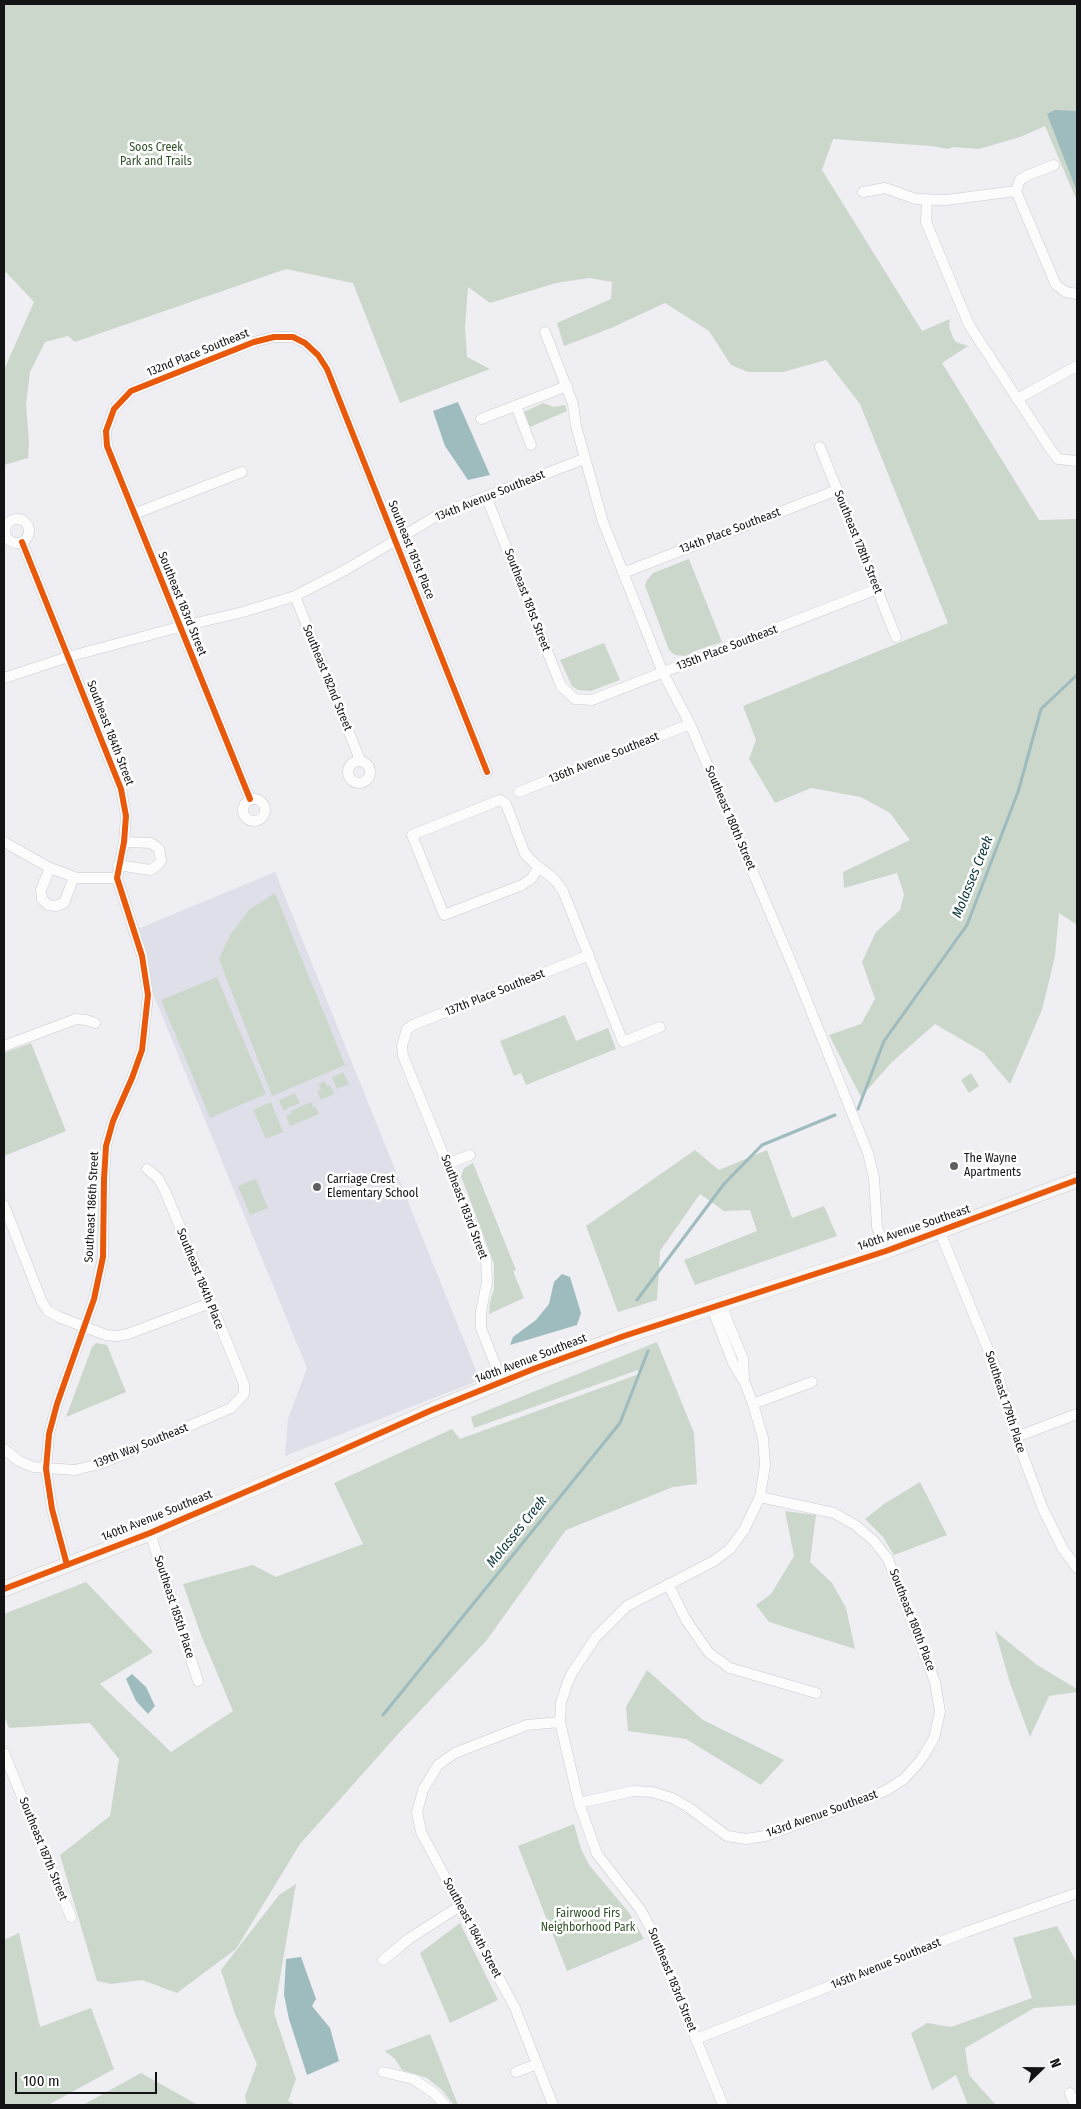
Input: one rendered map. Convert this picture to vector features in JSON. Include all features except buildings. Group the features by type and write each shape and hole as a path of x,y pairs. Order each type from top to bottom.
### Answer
{"main road":[{"name":"140th Avenue Southeast","path":"4,1589 150,1533 432,1410 502,1382 624,1336 886,1251 1077,1180"}],"street":[{"path":"1054,165 1020,180 1016,191 1056,285 1066,292 1077,294"},
{"path":"864,192 885,188 916,199 946,200 1016,191"},
{"path":"927,199 926,222 969,325 1058,459 1077,461"},
{"name":"Southeast 180th Street","path":"545,332 573,404 584,459 603,522 623,573 664,673 690,724 803,990 868,1153 874,1178 877,1227 886,1251"},
{"name":"132nd Place Southeast","path":"111,416 122,399 131,392 254,342 293,337 305,343"},
{"name":"Southeast 181st Place","path":"305,343 318,355 327,368 487,772"},
{"path":"1017,399 1077,366"},
{"path":"481,419 567,386"},
{"path":"516,406 531,445"},
{"name":"Southeast 183rd Street","path":"111,416 106,431 107,446 250,800"},
{"name":"Southeast 178th Street","path":"820,447 896,637"},
{"name":"134th Avenue Southeast","path":"4,678 68,657 243,612 295,596 347,569 440,514 584,459"},
{"path":"134,514 242,472"},
{"name":"134th Place Southeast","path":"623,573 837,490"},
{"name":"Southeast 181st Street","path":"486,496 561,686 576,699"},
{"name":"Southeast 184th Street","path":"22,542 121,789 126,816 124,842 117,878 137,938"},
{"name":"135th Place Southeast","path":"576,699 592,700 877,590"},
{"name":"Southeast 182nd Street","path":"295,596 360,760"},
{"name":"136th Avenue Southeast","path":"519,792 690,724"},
{"path":"538,868 532,878 522,885 444,915 412,835 500,800 506,804 525,854 538,868 555,880 563,891 624,1042 660,1027"},
{"path":"4,842 50,868 74,877 117,878"},
{"path":"118,866 150,870 159,864 161,860 159,849 151,843 124,842"},
{"path":"50,868 41,895 48,905 56,906 64,903 74,877"},
{"name":"Southeast 186th Street","path":"67,1565 52,1509 46,1469 48,1434 56,1404 94,1299 104,1257 106,1146 113,1120 142,1050 148,995 137,938"},
{"name":"137th Place Southeast","path":"405,1035 407,1029 413,1025 589,955"},
{"path":"4,1046 76,1019 95,1023"},
{"name":"Southeast 183rd Street","path":"405,1035 402,1046 404,1056 486,1259 487,1282 481,1311 481,1328 502,1382"},
{"path":"447,1164 470,1155"},
{"name":"Southeast 184th Place","path":"147,1170 158,1178 166,1193 244,1384 244,1394"},
{"path":"4,1205 42,1302 48,1311 106,1335 117,1336 128,1334 210,1303"},
{"name":"Southeast 179th Place","path":"940,1232 996,1369 1016,1437 1043,1509 1064,1549 1077,1568"},
{"path":"560,1722 561,1704 567,1684 572,1673 596,1637 627,1606 714,1561 730,1549 744,1530 760,1497 766,1465 763,1438 745,1383 733,1363 717,1307"},
{"path":"753,1404 812,1382"},
{"name":"139th Way Southeast","path":"4,1449 32,1467 75,1470 103,1463 232,1408 244,1394"},
{"path":"1016,1437 1077,1414"},
{"name":"Southeast 180th Place","path":"760,1497 834,1513 855,1525 874,1541 888,1559 935,1682 940,1712 934,1738"},
{"name":"Southeast 185th Place","path":"150,1533 198,1681"},
{"path":"668,1584 686,1620 709,1653 730,1668 816,1693"},
{"name":"Southeast 183rd Street","path":"560,1722 579,1803 597,1854 640,1909 650,1927 723,2105"},
{"name":"Southeast 184th Street","path":"553,2105 515,2008 421,1832 417,1812 423,1790 438,1765 454,1753 527,1725 560,1722"},
{"name":"143rd Avenue Southeast","path":"579,1803 633,1791 652,1792 672,1798 688,1807 727,1836 746,1839 765,1836 885,1790 904,1779 921,1760 934,1738"},
{"name":"Southeast 187th Street","path":"4,1753 71,1917"},
{"name":"145th Avenue Southeast","path":"696,2039 966,1932 1077,1894"},
{"path":"383,1960 410,1938 460,1906"},
{"path":"516,2072 537,2064"},
{"path":"383,2072 413,2079 434,2093 445,2105"},
{"path":"1070,2093 1075,2105"}],"shaded area":[{"name":"Carriage Crest Elementary School","path":"275,872 480,1380 285,1456 288,1419 307,1368 128,933"}],"green space":[{"name":"Soos Creek Park and Trails","path":"4,4 1077,4 1077,201 1045,126 1020,137 979,149 953,147 948,149 931,146 833,139 822,170 922,331 950,319 949,326 953,338 956,342 968,346 942,363 1039,520 1077,519 1077,925 1059,913 1055,956 1042,1010 1010,1084 983,1052 935,1024 892,1062 861,1097 829,1035 861,1024 875,999 862,962 876,932 900,910 904,894 897,873 844,888 843,872 910,840 890,813 861,797 811,788 775,803 749,759 756,740 743,706 948,623 860,404 826,360 783,372 748,372 731,365 709,331 665,303 611,328 564,346 557,323 611,299 612,282 589,278 556,283 490,303 468,287 465,327 467,357 490,369 400,403 353,283 286,269 75,342 68,336 45,342 30,372 26,405 29,442 28,458 4,465 4,370 34,302 4,270"},
{"path":"543,403 554,407 565,405 567,411 530,427 524,412"},
{"path":"689,559 722,642 686,656 675,655 669,650 645,586 653,573"},
{"path":"604,643 620,680 591,691 578,690 572,686 560,660"},
{"path":"275,893 345,1065 272,1096 219,959 230,935 250,909"},
{"path":"217,977 266,1094 210,1118 161,1000"},
{"path":"565,1015 576,1041 608,1028 616,1049 526,1085 521,1073 514,1076 500,1041"},
{"path":"31,1043 66,1131 4,1156 4,1053"},
{"path":"343,1072 349,1084 337,1089 332,1077"},
{"path":"971,1073 979,1086 969,1093 961,1080"},
{"path":"325,1081 327,1086 330,1085 334,1094 321,1100 317,1091 321,1089 318,1084"},
{"path":"295,1093 300,1103 287,1108 287,1110 283,1110 279,1100"},
{"path":"271,1102 283,1132 266,1139 253,1110"},
{"path":"311,1102 319,1114 290,1126 286,1116 292,1113 291,1111"},
{"path":"695,1150 719,1170 767,1150 792,1218 824,1206 837,1236 695,1285 684,1260 757,1231 750,1210 724,1211 700,1194 660,1251 657,1300 618,1312 586,1226"},
{"path":"473,1163 516,1270 513,1271 524,1298 489,1314 494,1289 494,1264 461,1176 464,1168"},
{"path":"256,1179 268,1208 250,1215 238,1186"},
{"path":"657,1342 694,1433 697,1484 673,1487 566,1530 486,1641 399,1733 300,1844 236,1949 177,1993 142,1980 111,1984 97,1981 60,1855 110,1816 119,1759 90,1723 9,1728 4,1716 4,1614 86,1582 153,1652 100,1684 171,1752 233,1711 201,1635 183,1584 253,1565 276,1577 363,1544 334,1483 452,1429 460,1439 639,1374 638,1370 474,1428 471,1417"},
{"path":"96,1343 107,1345 126,1392 66,1417 92,1347"},
{"path":"920,1482 947,1535 894,1555 883,1537 865,1519 884,1504"},
{"path":"785,1511 816,1515 810,1562 832,1583 846,1608 855,1649 769,1622 756,1605 771,1594 794,1556"},
{"path":"995,1631 1037,1665 1077,1689 1077,1692 1049,1696 1030,1737 1010,1683"},
{"path":"647,1670 703,1720 784,1760 761,1785 686,1739 628,1731 626,1707"},
{"name":"Fairwood Firs Neighborhood Park","path":"574,1824 581,1849 589,1865 630,1914 644,1939 567,1971 518,1846"},
{"path":"296,1884 274,2013 296,2079 288,2101 296,2105 247,2105 245,2096 257,2064 235,2014 221,1970 279,1895"},
{"path":"460,1923 498,2000 450,2023 420,1953"},
{"path":"1057,1926 1077,1963 1077,2005 1034,2008 965,2048 969,2075 996,2105 968,2105 956,2075 932,2090 911,2033 927,2023 951,2027 1032,1998 1013,1938"},
{"path":"19,1933 40,2027 91,2008 114,2069 48,2105 4,2105 4,1940"},
{"path":"430,2034 458,2105 454,2105 442,2090 427,2078 402,2070 395,2059 385,2051"},
{"path":"141,2073 198,2105 83,2105"}],"water":[{"path":"1055,110 1077,111 1076,189 1047,114"},
{"path":"458,402 490,475 468,480 445,446 433,411"},
{"path":"562,1274 570,1277 581,1313 577,1325 510,1345 513,1337 536,1320 549,1304 554,1282"},
{"path":"132,1674 146,1687 155,1706 148,1714 136,1701 126,1679"},
{"path":"301,1957 316,1999 312,2006 330,2028 339,2061 307,2075 289,2019 284,1995 286,1959"}],"waterway":[{"name":"Molasses Creek","path":"858,1109 884,1041 967,925 1018,792 1041,709 1077,675"},
{"name":"Molasses Creek","path":"637,1300 724,1184 762,1145 835,1115"},
{"name":"Molasses Creek","path":"383,1715 620,1423 648,1351"}],"cycle path":[{"path":"250,799 107,446 106,431 114,409 131,391 254,342 274,337 293,337 305,343 318,355 327,369 487,772"},
{"path":"22,542 121,789 126,816 124,842 117,878 142,956 148,995 142,1050 113,1121 106,1146 103,1257 94,1299 57,1404 49,1434 46,1469 52,1509 67,1565"},
{"path":"4,1589 150,1533 432,1410 536,1368 624,1336 886,1251 1077,1180"}],"place":[{"name":"The Wayne Apartments","path":"954,1166"},
{"name":"Carriage Crest Elementary School","path":"317,1187"}]}
